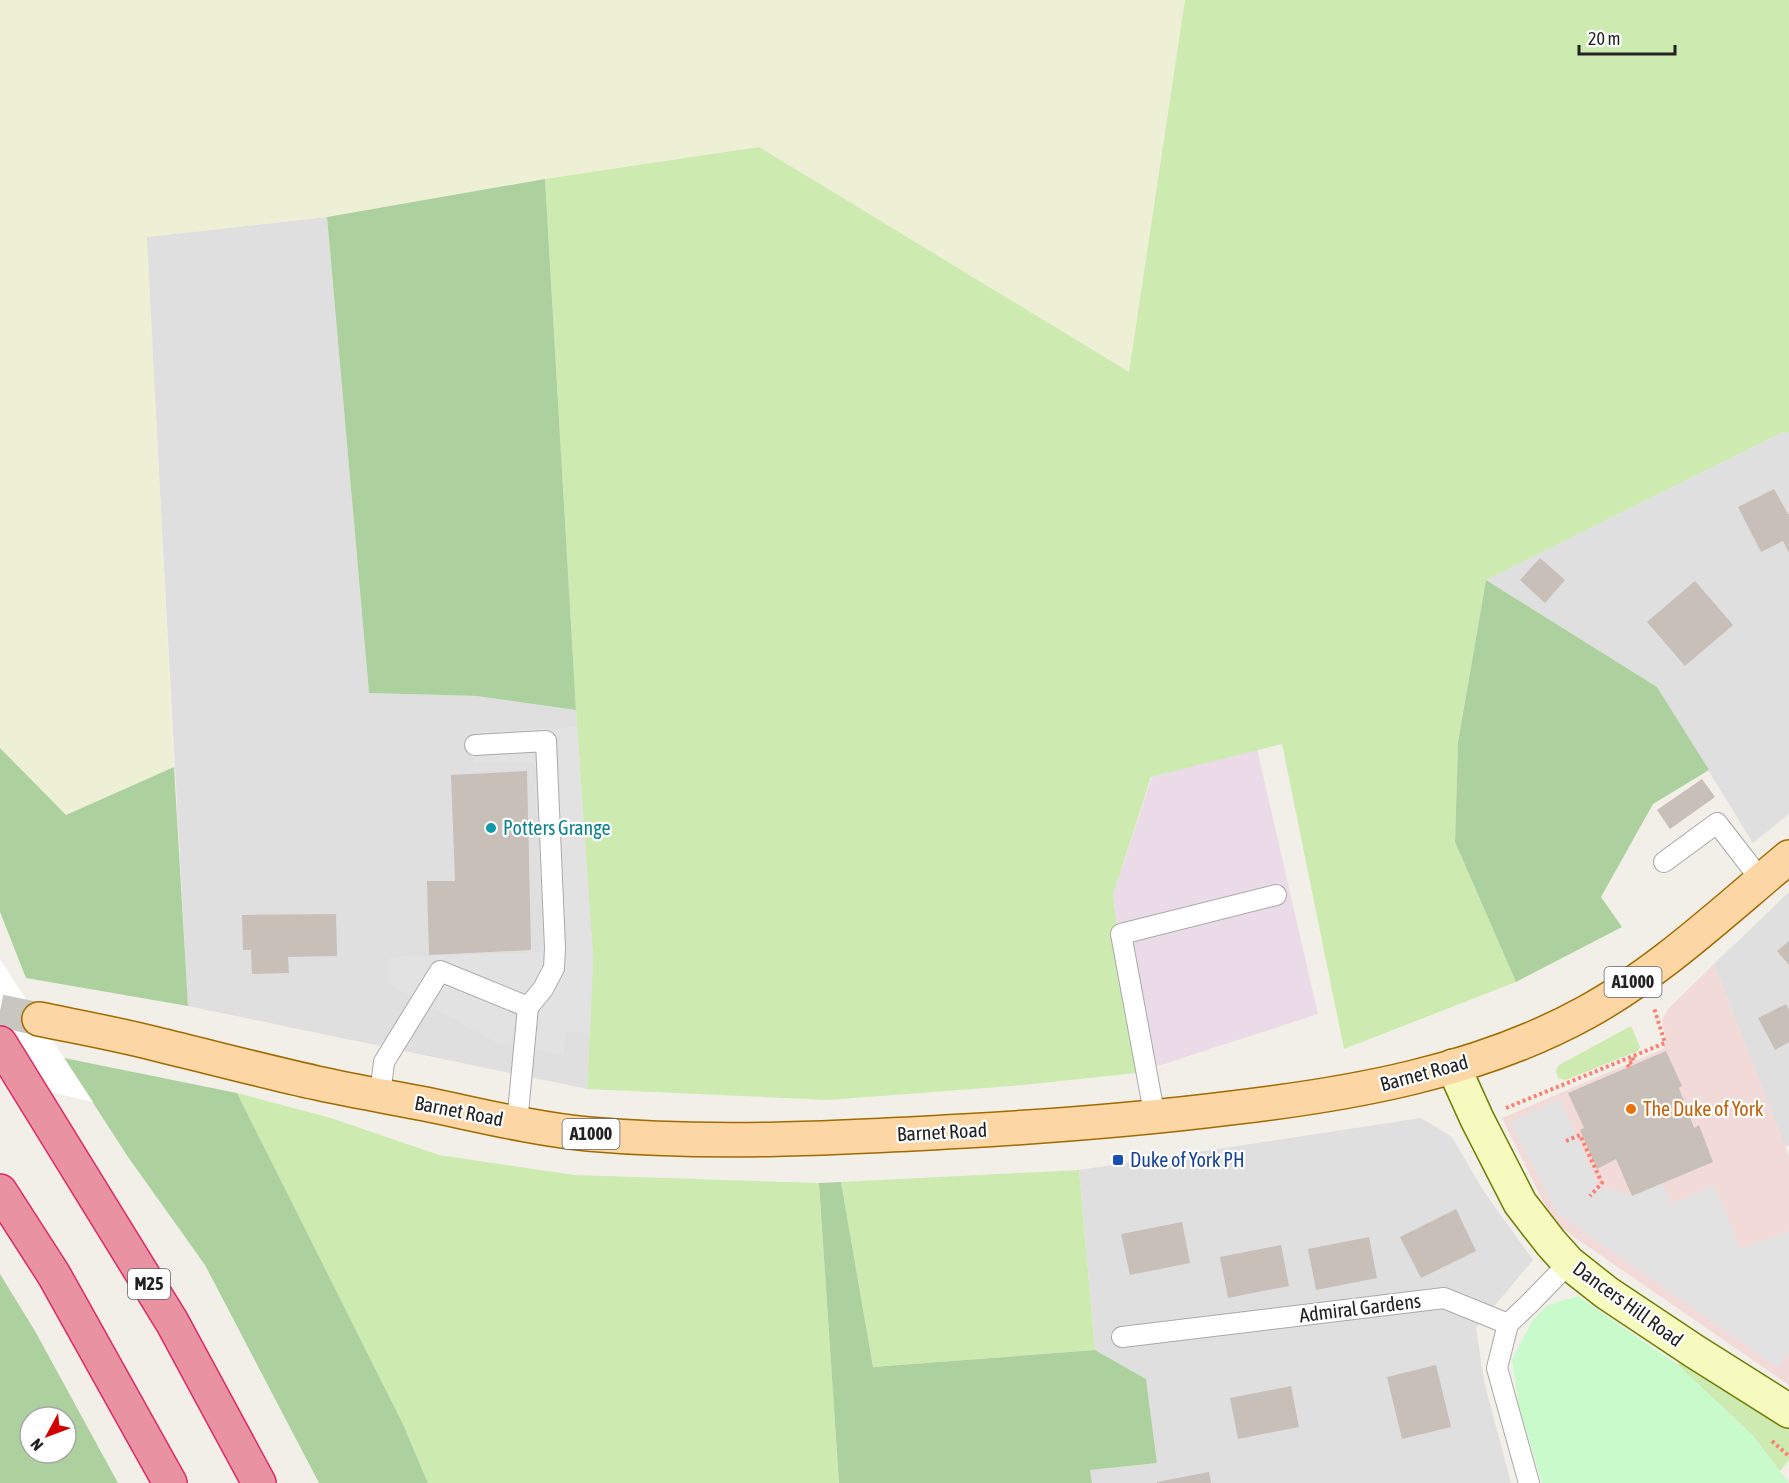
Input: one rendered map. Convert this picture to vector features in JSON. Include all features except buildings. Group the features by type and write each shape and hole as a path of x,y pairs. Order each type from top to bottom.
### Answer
{"highway":[{"name":"M25","path":"0,1043 172,1322 259,1483"},
{"path":"0,1191 54,1275 170,1483"}],"main road":[{"name":"Barnet Road","path":"39,1019 152,1043 312,1082 517,1123 586,1134 732,1141 1036,1127 1155,1118 1290,1101 1368,1088 1453,1066 1527,1040 1586,1012 1644,975 1789,857"}],"street":[{"name":"Dancers Hill Road","path":"1453,1066 1520,1203 1569,1263 1616,1299 1694,1352 1789,1411"}],"lane":[{"path":"475,745 546,741 554,969 543,989 528,1007 517,1123"},
{"path":"1664,862 1717,823 1761,880"},
{"path":"1155,1118 1120,934 1276,895"},
{"path":"380,1095 384,1062 440,971 528,1007"},
{"path":"1529,1483 1497,1368 1508,1324 1569,1263"},
{"name":"Admiral Gardens","path":"1122,1337 1444,1298 1508,1324"}],"path":[{"path":"1477,1119 1665,1043 1644,975"},
{"path":"1621,1061 1622,1066 1628,1066 1634,1061 1632,1057"},
{"path":"1566,1141 1580,1136 1602,1183 1590,1196"}],"shaded area":[{"path":"327,217 369,693 477,696 576,710 593,958 587,1089 188,1006 146,237"},
{"path":"1783,432 1789,433 1789,814 1753,843 1657,687 1486,580"},
{"path":"577,727 593,958 590,1033 565,1032 564,1055 499,1044 390,985 389,957 543,952 534,762 474,763 471,732"},
{"path":"1257,749 1318,1014 1136,1073 1113,895 1152,777"},
{"path":"1789,892 1789,1145 1785,1147 1714,964"},
{"path":"1714,964 1789,1156 1789,1385 1554,1223 1502,1118 1663,1049 1666,1041 1662,1019 1669,1008"},
{"path":"1560,1099 1598,1185 1632,1196 1662,1183 1671,1204 1714,1185 1740,1249 1789,1231 1789,1353 1777,1367 1557,1213 1510,1122"},
{"path":"1421,1118 1452,1137 1483,1190 1533,1260 1476,1328 1484,1381 1511,1483 1092,1483 1089,1470 1157,1463 1146,1379 1095,1350 1079,1170"}],"green space":[{"path":"0,0 1185,0 1129,372 759,148 545,179 327,217 147,237 174,767 66,815 0,748"},
{"path":"1185,0 1789,0 1789,433 1783,432 1486,580 1458,742 1455,842 1516,982 1344,1049 1282,744 1151,777 1113,895 1136,1073 1023,1085 828,1100 587,1089 593,958 545,179 759,147 1129,372"},
{"path":"545,179 576,710 477,696 369,693 327,217"},
{"path":"1486,580 1657,687 1709,770 1653,804 1601,897 1622,927 1516,982 1455,842 1458,742"},
{"path":"0,748 66,815 174,767 188,1006 26,978 0,912"},
{"path":"1631,1026 1640,1047 1638,1051 1566,1080 1558,1078 1556,1071 1559,1065"},
{"path":"64,1058 237,1093 402,1422 428,1483 319,1483 205,1265 128,1157"},
{"path":"237,1093 331,1118 439,1155 574,1175 819,1183 839,1483 428,1483 402,1422"},
{"path":"1079,1170 1095,1350 873,1367 841,1182"},
{"path":"841,1182 873,1367 1095,1350 1146,1379 1157,1463 1090,1470 1092,1483 839,1483 819,1183"},
{"path":"0,1274 35,1331 75,1405 18,1405 18,1465 78,1465 78,1410 118,1483 0,1483"},
{"path":"1578,1296 1678,1365 1753,1436 1789,1483 1542,1483 1519,1407 1512,1360 1532,1321 1548,1305"},
{"path":"1683,1359 1789,1427 1789,1460 1780,1471 1753,1436 1678,1365"}],"pier":[{"path":"0,959 64,1058 93,1102 0,1080"}],"tunnel":[{"path":"0,1011 39,1019"}],"place":[{"name":"Potters Grange","path":"491,828"},
{"name":"The Duke of York","path":"1631,1109"},
{"name":"Duke of York PH","path":"1118,1160"}]}
